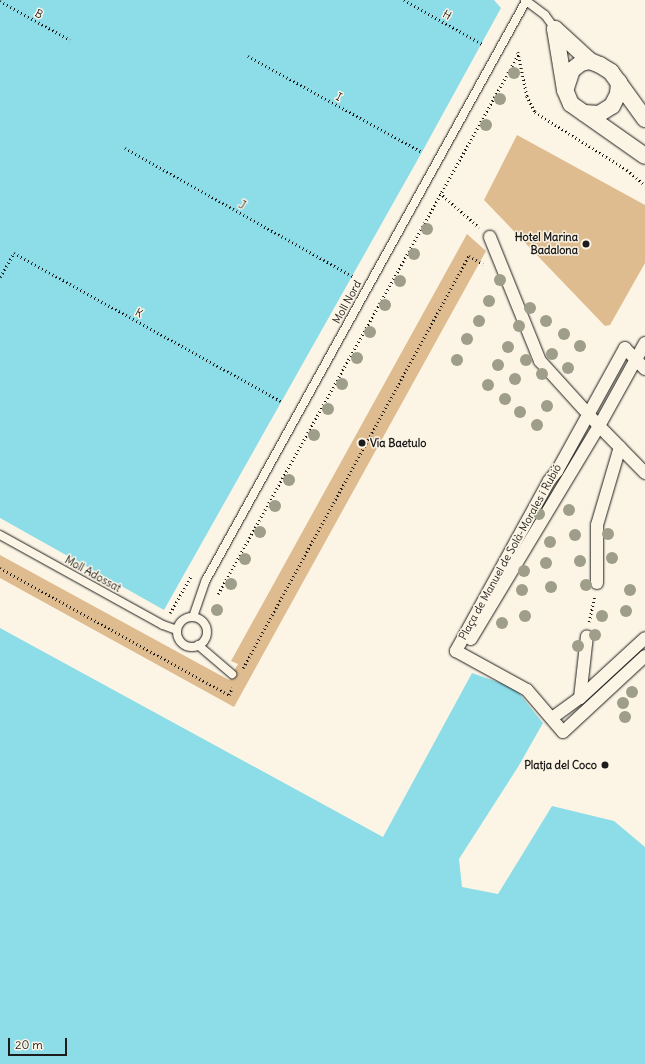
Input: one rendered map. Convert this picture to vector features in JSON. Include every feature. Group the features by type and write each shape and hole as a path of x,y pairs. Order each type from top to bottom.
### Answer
{"street":[{"path":"555,29 590,61 611,72 645,120"},
{"path":"555,29 565,90 571,104 645,156"},
{"path":"565,90 572,70 582,63 590,61"},
{"path":"584,113 599,114 612,106 618,94 619,82"},
{"path":"490,237 540,361 599,426 645,473"},
{"name":"Plaça de Manuel de Solà-Morales i Rubió","path":"470,640 599,426 645,343"},
{"name":"Plaça de Manuel de Solà-Morales i Rubió","path":"645,369 625,348 456,651 527,690 563,732 645,656"},
{"path":"597,583 598,525 620,446"},
{"path":"580,698 586,636"},
{"path":"552,718 580,698 645,638"}],"lane":[{"path":"525,1 545,14 555,29"},
{"name":"Moll Nord","path":"192,616 206,580 525,1"},
{"name":"Moll Adossat","path":"0,535 163,625 177,630"},
{"path":"192,616 201,620 206,627 205,638 198,645 190,646 183,644 178,639 177,630 182,620 192,616"},
{"path":"198,645 232,674"}],"path":[{"name":"H","path":"404,0 482,44"},
{"name":"B","path":"0,1 70,40"},
{"path":"215,598 519,53"},
{"name":"I","path":"248,56 422,152"},
{"name":"J","path":"125,148 352,276"},
{"path":"440,193 490,237"},
{"name":"K","path":"0,277 14,253 281,401"},
{"path":"335,500 469,256 482,264"},
{"path":"586,636 597,583"}],"water":[{"path":"0,0 494,0 501,8 422,152 164,610 0,518"},
{"path":"0,628 383,837 472,673 515,688 543,723 518,767 459,859 462,887 498,894 552,806 614,821 645,847 645,1064 0,1064"}],"building":[{"name":"Hotel Marina Badalona","path":"517,135 645,205 645,263 610,325 605,326 484,200"},
{"path":"467,234 486,251 234,707 0,578 0,555 229,680 238,664 231,661"}],"place":[{"name":"Hotel Marina Badalona","path":"586,244"},
{"name":"Via Baetulo","path":"362,443"},
{"name":"Platja del Coco","path":"605,765"}]}
